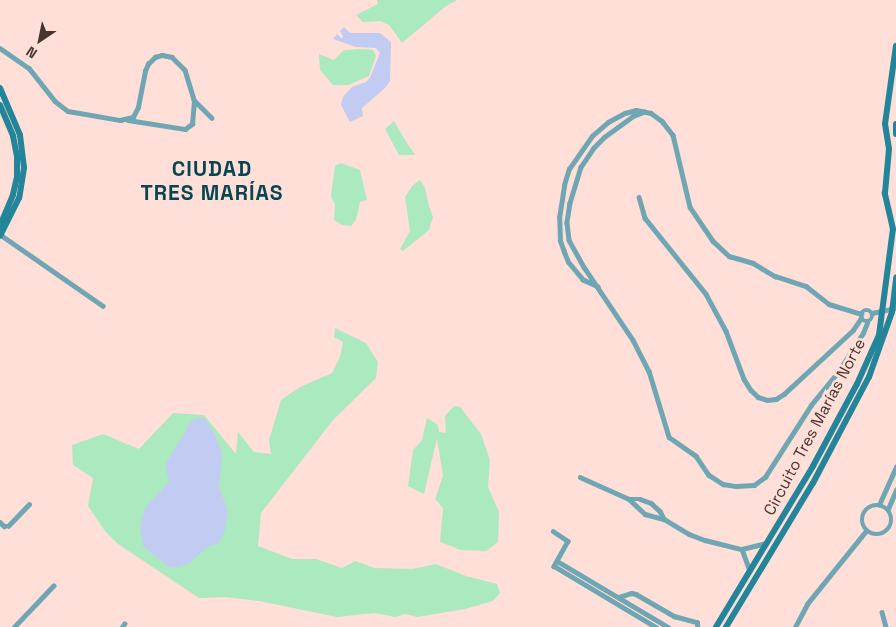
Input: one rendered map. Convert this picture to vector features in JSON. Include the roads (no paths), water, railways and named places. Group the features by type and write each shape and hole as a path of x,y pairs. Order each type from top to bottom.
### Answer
{"street":[{"name":"Circuito Tres Marías Norte","path":"716,627 813,466 870,360 879,335 884,309 893,229 885,193 889,149 885,124 896,46"},
{"path":"0,50 29,68 55,101 68,110 127,120 186,129 192,124 194,100 189,79 179,62 172,57 162,55 155,57 144,71 138,107 132,117 127,120"},
{"path":"0,88 20,136 24,168 16,196 0,235 103,306"},
{"path":"194,100 212,118"},
{"path":"0,105 13,136 17,156 16,196 0,226"},
{"path":"599,287 583,280 568,262 560,241 559,218 564,185 569,169 592,136 608,122 625,113 636,110 651,113 662,121 672,135 690,207 713,240 729,256 753,263 774,276 806,286 829,304 861,316 868,323"},
{"path":"644,112 634,116 599,142 581,167 575,182 567,223 569,240 584,267 633,340 649,371 669,436 696,456 709,475 723,484 736,486 754,485 765,476 811,405 838,372 864,333 868,323 874,317 872,313"},
{"path":"896,124 896,134"},
{"path":"639,197 645,218 706,294 726,331 744,379 751,390 767,400 776,399 784,394 853,330 864,310 872,313 884,309 894,310"},
{"name":"Circuito Tres Marías Norte","path":"726,627 813,483 869,377 894,310 896,276"},
{"path":"879,505 896,466"},
{"path":"580,477 629,498 651,503 660,511 664,519"},
{"path":"888,509 896,490"},
{"path":"629,498 645,514 664,519 690,534 706,540 742,549 768,542"},
{"path":"0,522 8,526 29,504"},
{"path":"879,505 888,509 892,516 889,530 883,534 875,535 866,531 863,524 863,514 870,507 879,505"},
{"path":"553,531 568,541 554,566 656,627"},
{"path":"795,627 807,604 866,531"},
{"path":"742,549 750,571"},
{"path":"557,561 668,627"},
{"path":"14,627 53,586"},
{"path":"612,601 617,596 631,593 636,594 674,616 697,622 698,627"},
{"path":"882,612 886,627"}],"water":[{"path":"344,27 350,33 380,33 391,42 390,81 385,88 362,108 363,116 350,122 341,105 343,97 352,87 366,82 370,78 380,53 376,48 356,47 333,39 337,34 342,39 343,36 340,31"},
{"path":"204,417 215,435 222,453 219,487 228,511 225,531 218,544 209,546 188,564 170,568 143,546 140,529 142,519 146,507 169,482 165,465 192,420"}],"district":[{"name":"CIUDAD TRES MARÍAS","path":"212,181"}]}
